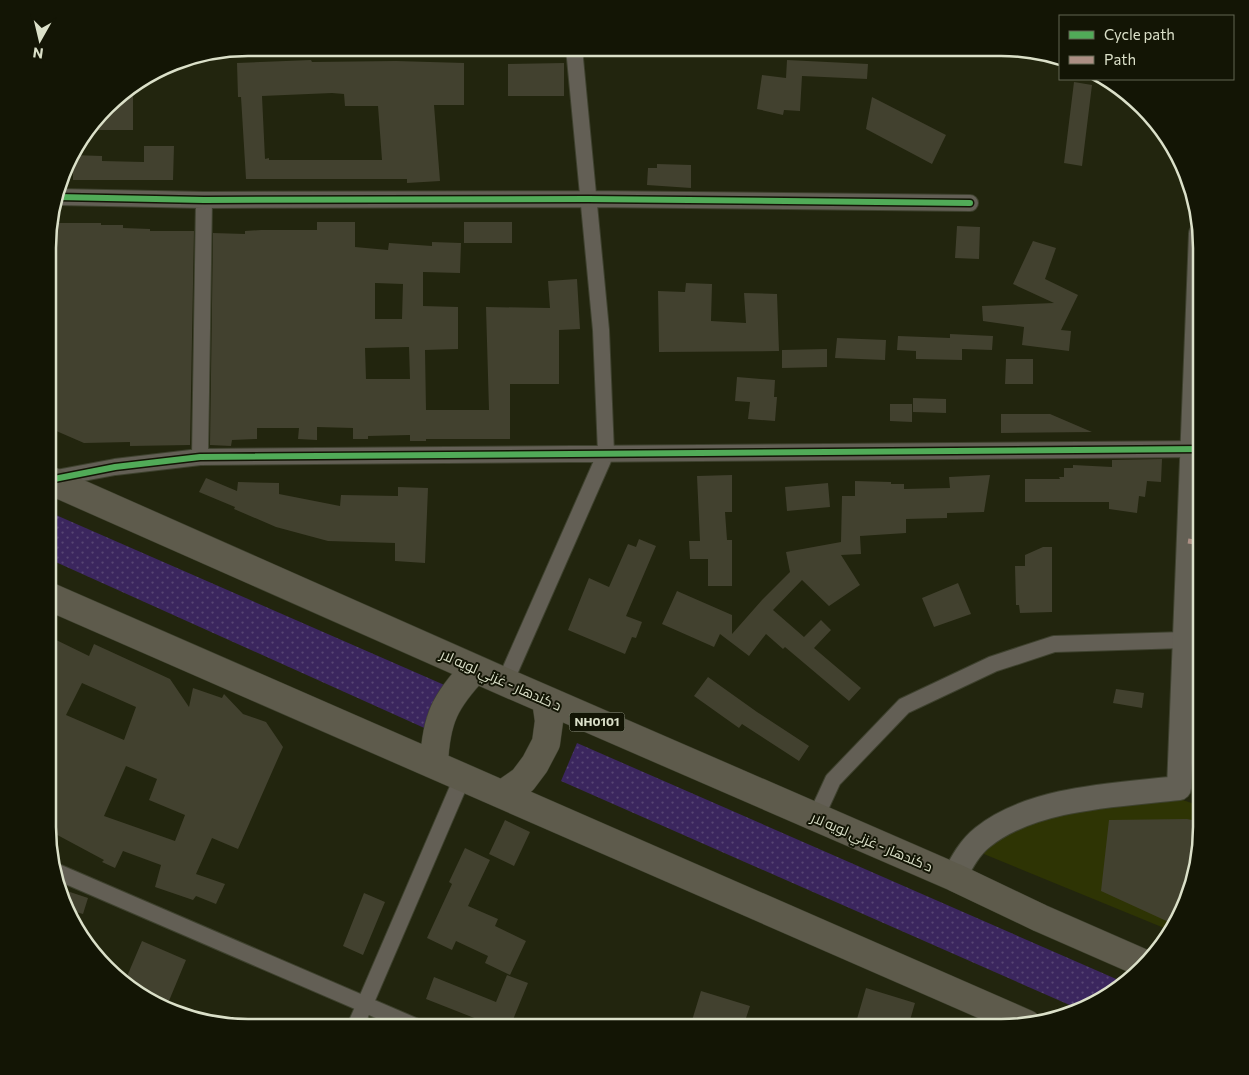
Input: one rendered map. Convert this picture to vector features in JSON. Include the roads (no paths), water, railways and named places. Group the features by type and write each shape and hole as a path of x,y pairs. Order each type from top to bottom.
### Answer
{"highway":[{"name":"د کندهار - غزني لويه لار","path":"56,483 475,669 816,818 954,876 1040,918 1137,961"},
{"path":"56,599 1013,1018"},
{"path":"434,764 435,742 442,714 456,690 475,669"},
{"path":"504,794 523,780 535,764 546,743 550,721 546,700"}],"street":[{"path":"505,682 606,453 601,330 575,56"},
{"path":"63,197 204,200 588,199 970,203"},
{"path":"200,457 204,200"},
{"path":"56,479 115,467 200,457 1193,449"},
{"path":"954,876 965,857 983,837 1006,822 1067,802 1101,796 1179,788 1184,640 1193,497"},
{"path":"816,818 833,780 904,706 993,664 1054,644 1184,640"},
{"path":"359,1019 463,776"},
{"path":"63,874 398,1019"}]}
